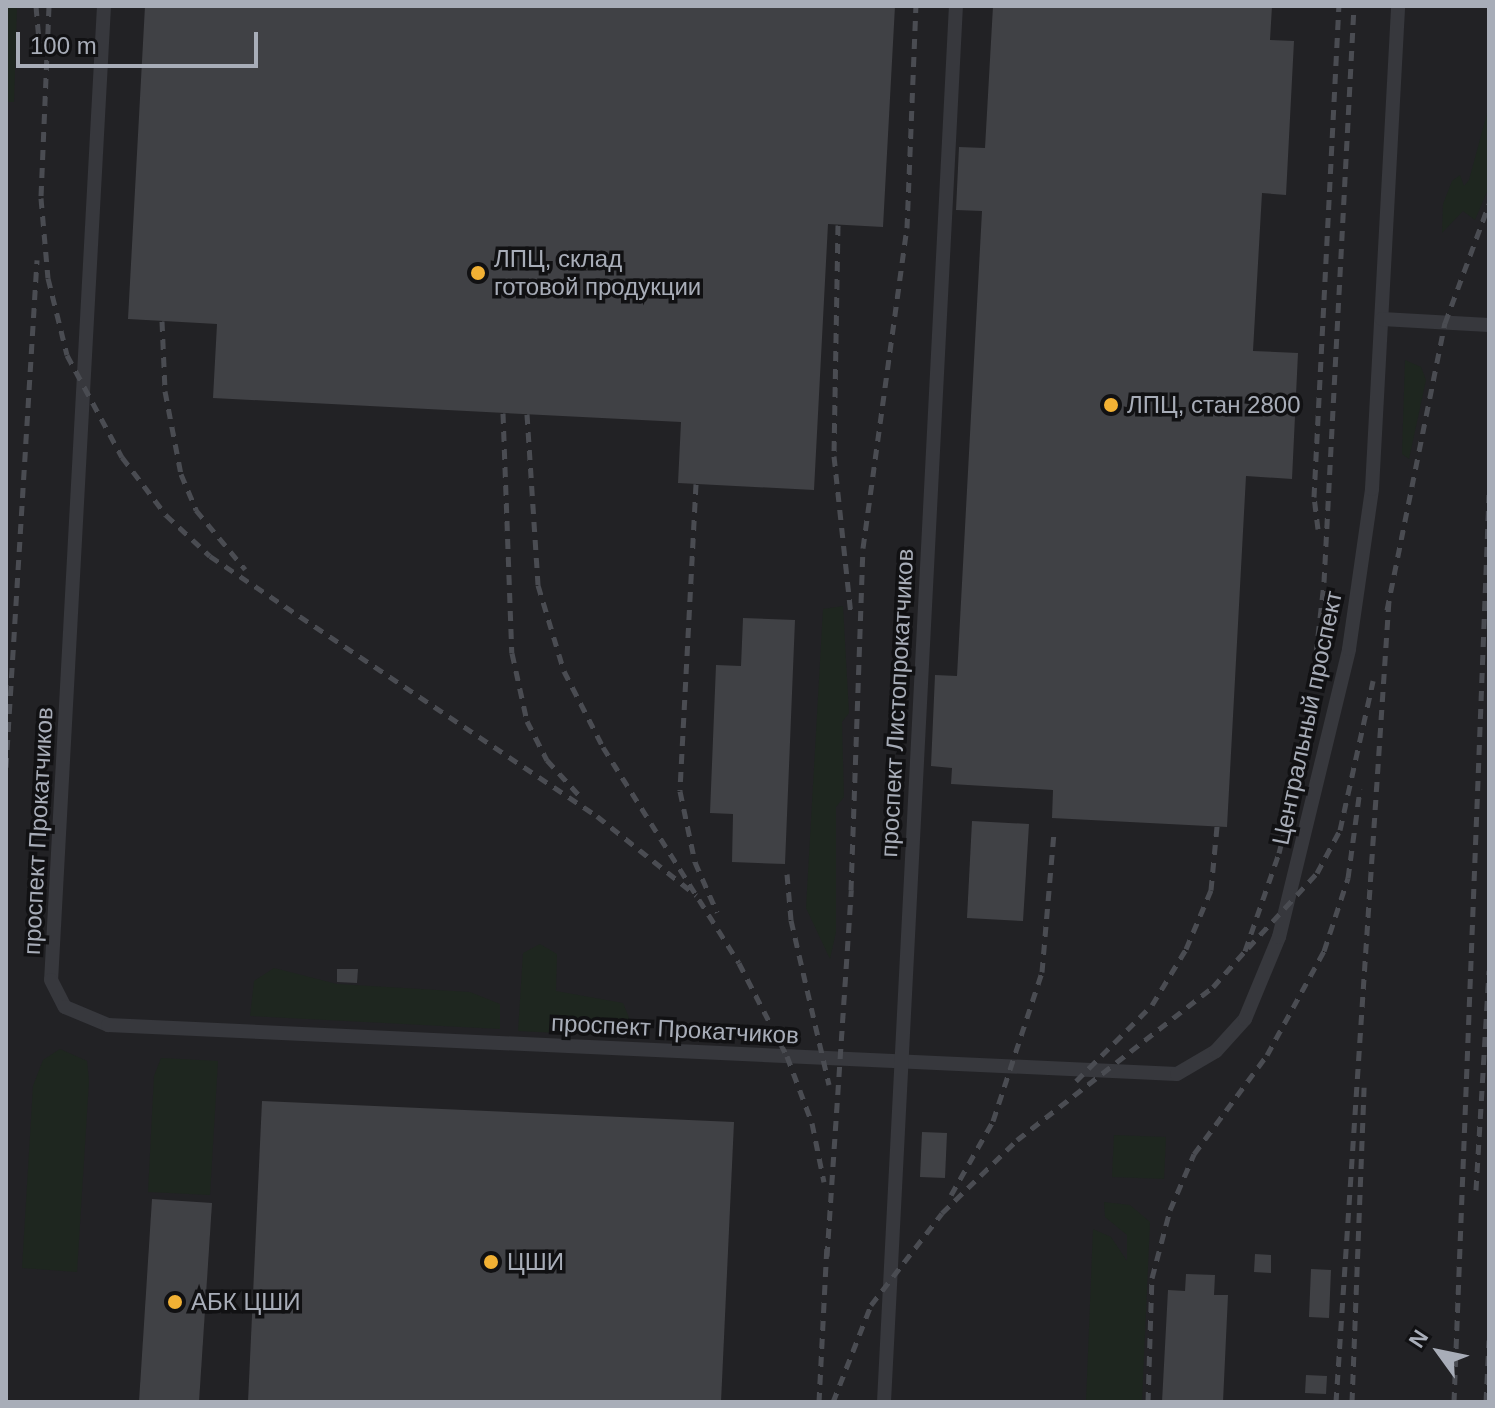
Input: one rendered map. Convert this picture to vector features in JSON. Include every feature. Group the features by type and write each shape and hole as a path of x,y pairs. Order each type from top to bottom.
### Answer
{"street":[{"name":"проспект Прокатчиков","path":"104,6 51,980 65,1007 108,1025 901,1061"},
{"name":"проспект Листопрокатчиков","path":"884,1402 956,6"},
{"name":"Центральный проспект","path":"901,1061 1177,1074 1216,1051 1245,1019 1279,937 1349,649 1372,489 1398,6"},
{"path":"1382,319 1489,325"}],"shaded area":[{"path":"6,6 1489,6 1489,1402 6,1402"},
{"path":"6,6 17,6 14,102 6,102"},
{"path":"1489,106 1489,187 1475,220 1463,211 1442,233 1443,204 1452,181 1460,175 1464,186 1469,180"},
{"path":"1405,360 1421,367 1426,380 1409,459 1402,454"},
{"path":"843,606 849,713 842,722 844,797 836,807 836,932 830,959 806,908 823,609"},
{"path":"540,944 557,954 556,991 623,1003 637,1037 518,1031 523,953"},
{"path":"274,968 337,984 470,992 500,1004 500,1029 250,1016 254,981"},
{"path":"60,1049 87,1061 89,1081 77,1272 22,1268 33,1086 43,1060"},
{"path":"161,1058 218,1061 210,1195 148,1192 154,1076"},
{"path":"1114,1135 1166,1137 1164,1179 1112,1177"},
{"path":"1104,1202 1130,1205 1150,1222 1142,1402 1086,1402 1093,1229 1111,1237 1127,1261 1127,1235 1105,1217"}],"building":[{"name":"ЛПЦ, склад готовой продукции","path":"145,6 895,6 883,227 828,224 814,490 678,483 681,422 213,398 217,324 128,319"},
{"name":"ЛПЦ, стан 2800","path":"993,6 1272,6 1270,40 1294,41 1286,195 1262,193 1253,351 1298,353 1292,479 1246,476 1227,827 1052,818 1053,790 951,784 952,768 931,766 935,675 957,676 982,211 956,210 959,147 985,148"},
{"path":"743,618 795,620 785,864 732,862 733,814 710,813 716,665 741,666"},
{"path":"972,821 1029,824 1023,921 967,918"},
{"path":"337,969 358,969 357,983 337,982"},
{"name":"ЦШИ","path":"262,1101 734,1122 721,1402 248,1402"},
{"path":"922,1132 947,1133 945,1178 920,1177"},
{"name":"АБК ЦШИ","path":"152,1199 212,1203 199,1402 139,1402"},
{"path":"1255,1254 1271,1255 1271,1273 1254,1272"},
{"path":"1311,1269 1331,1270 1329,1318 1309,1317"},
{"path":"1186,1274 1215,1275 1214,1295 1228,1295 1223,1402 1162,1402 1168,1290 1185,1291"},
{"path":"1306,1375 1327,1376 1326,1394 1305,1393"}],"railway":[{"path":"36,6 39,43"},
{"path":"49,6 41,198 48,278 67,355 122,457 166,515 210,556 597,816 696,895"},
{"path":"827,1256 851,890 863,548 907,228 916,6"},
{"path":"1318,529 1314,497 1339,6"},
{"path":"833,1402 871,1305 942,1213 1017,1140 1213,987 1245,951 1279,853 1306,743 1324,582 1354,6"},
{"path":"1387,610 1445,323 1489,204"},
{"path":"838,225 834,456 851,615"},
{"path":"6,767 37,260"},
{"path":"162,321 165,391 181,474 196,510 245,569"},
{"path":"503,413 512,653 527,721 547,760 579,795"},
{"path":"527,414 538,585 564,671 603,747 739,963 787,1056 812,1123 824,1182"},
{"path":"696,484 680,791 695,862 717,912"},
{"path":"1454,1402 1489,495"},
{"path":"1336,1402 1389,599"},
{"path":"1248,948 1317,873 1340,830 1373,681"},
{"path":"1148,1402 1152,1278 1170,1210 1194,1154 1267,1055 1324,951 1348,878 1360,789"},
{"path":"1076,1081 1152,1005 1186,949 1211,890 1217,826"},
{"path":"951,1195 993,1121 1042,972 1054,831"},
{"path":"787,874 791,920 829,1085"},
{"path":"1476,1190 1489,970"},
{"path":"1352,1402 1364,1087"},
{"path":"819,1402 827,1246"},
{"path":"1486,1402 1489,1340"}],"place":[{"name":"ЛПЦ, склад готовой продукции","path":"478,273"},
{"name":"ЛПЦ, стан 2800","path":"1111,405"},
{"name":"ЦШИ","path":"491,1262"},
{"name":"АБК ЦШИ","path":"175,1302"}]}
